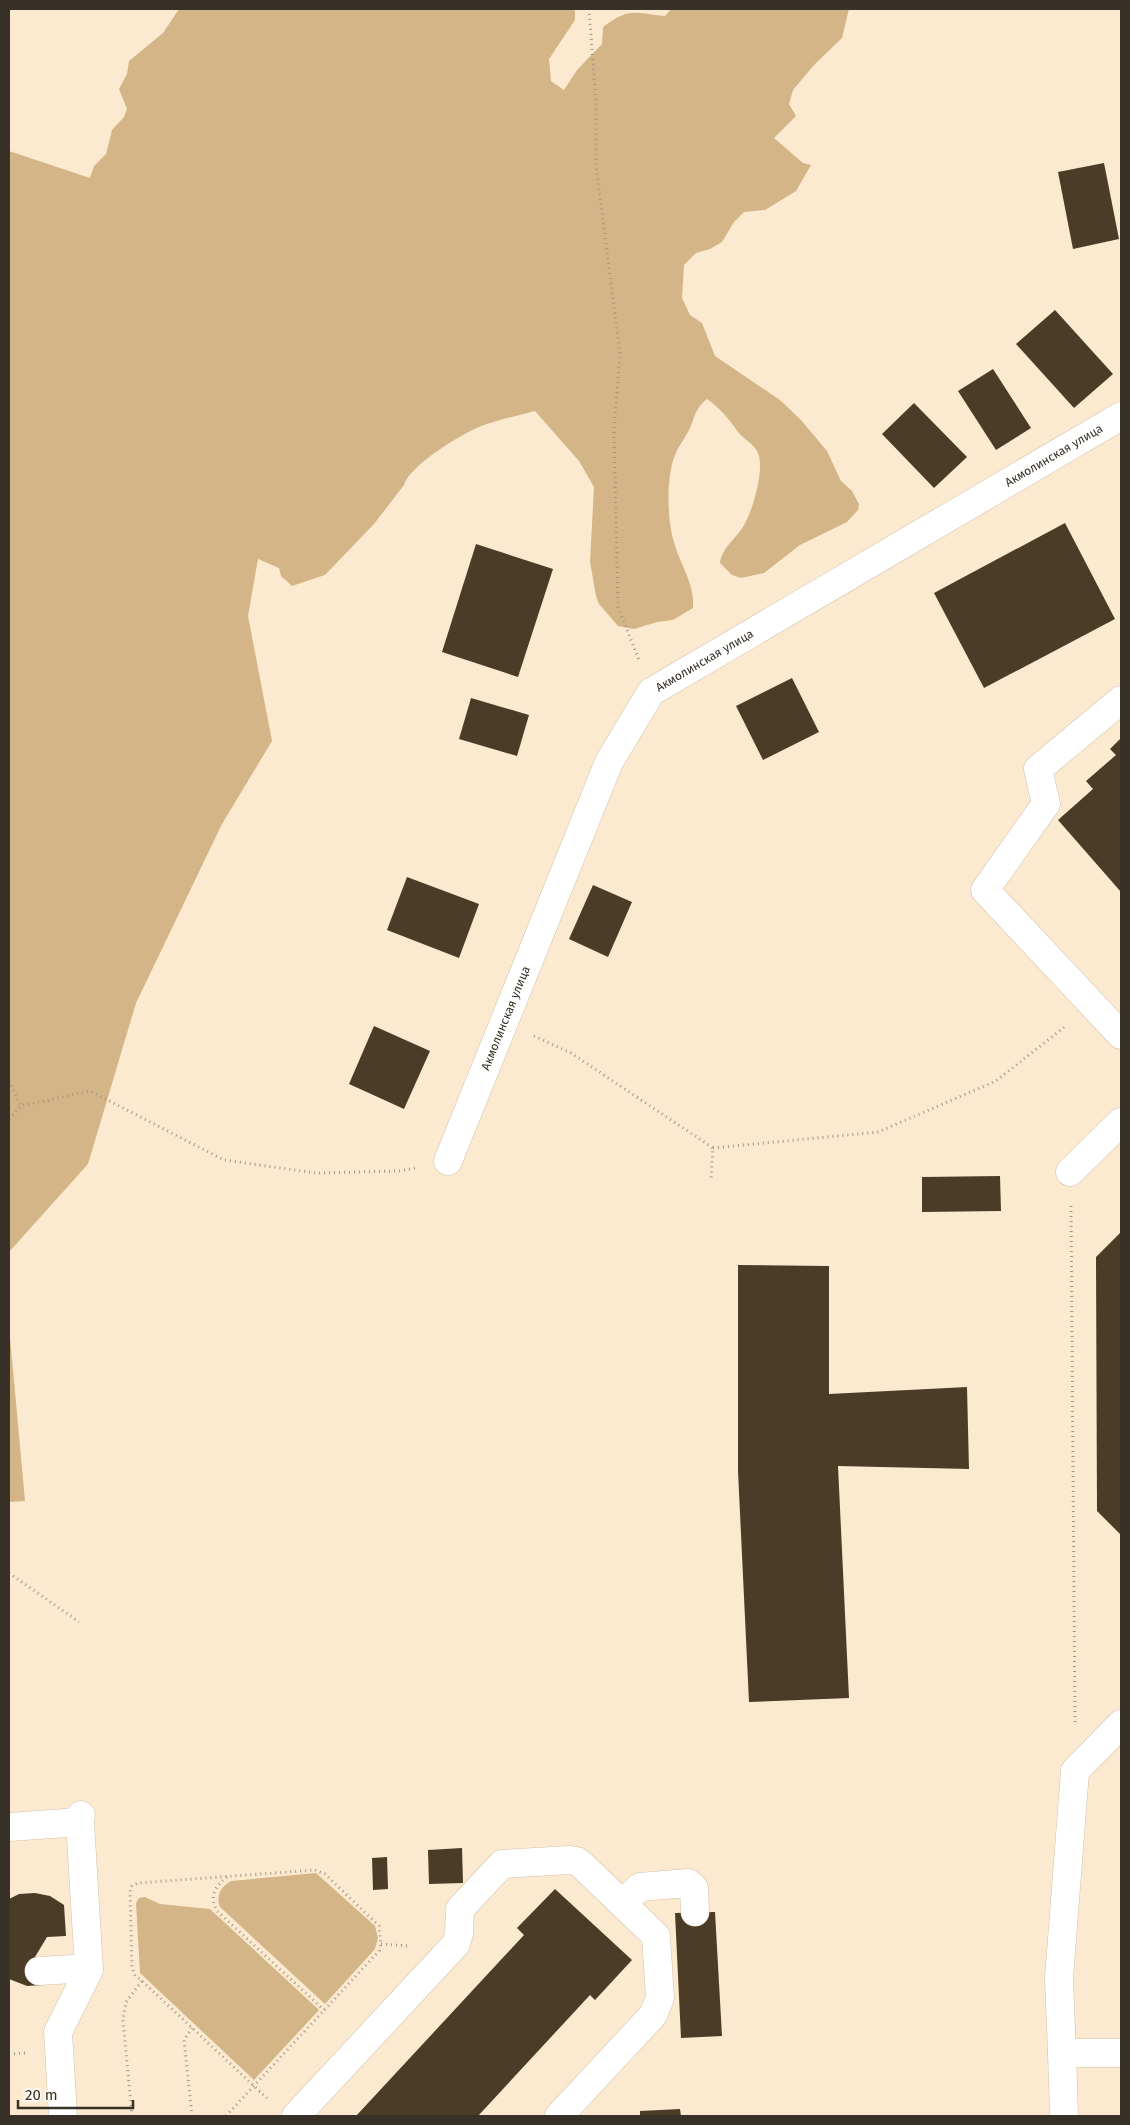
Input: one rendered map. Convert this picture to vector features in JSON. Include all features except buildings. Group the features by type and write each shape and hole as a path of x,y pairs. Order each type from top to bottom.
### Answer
{"street":[{"name":"Акмолинская улица","path":"448,1161 609,762 651,692 1121,416"},
{"path":"1121,700 1038,769 1046,804 984,890 1121,1035"},
{"path":"1070,1172 1121,1122"},
{"path":"1064,2116 1060,1978 1075,1771 1121,1724"},
{"path":"9,1827 81,1818 89,1968 58,2032 63,2116"},
{"path":"285,2110 456,1944 459,1934 460,1909 502,1864 577,1861 656,1936 660,1998 658,2007 653,2015 559,2116"},
{"path":"623,1903 640,1887 688,1883 694,1888 695,1912"},
{"path":"39,1971 89,1968"},
{"path":"1062,2053 1121,2053"}],"path":[{"path":"589,9 596,103 596,166 620,354 614,432 618,607 651,692"},
{"path":"504,1023 571,1053 713,1148 878,1132 996,1081 1093,1004"},
{"path":"9,1081 20,1106"},
{"path":"9,1119 20,1106 90,1091 224,1160 316,1173 400,1171 448,1161"},
{"path":"711,1178 713,1148"},
{"path":"1070,1172 1075,1771"},
{"path":"9,1573 80,1622"},
{"path":"226,2116 254,2086 324,2010 379,1951 382,1944 379,1926 320,1871 138,1883 132,1886 130,1892 132,1968 135,1975 254,2086 285,2110"},
{"path":"227,1876 216,1888 213,1895 213,1903 217,1910 324,2010"},
{"path":"132,2116 123,2020 126,2002 142,1981"},
{"path":"192,2028 184,2040 192,2116"}],"shaded area":[{"path":"179,9 575,9 575,20 549,59 551,81 564,90 577,70 602,44 603,27 626,14 638,13 665,16 671,9 849,9 842,38 814,65 793,90 789,104 796,116 774,138 803,163 811,165 796,191 765,210 744,212 734,222 722,242 710,249 696,253 684,265 682,298 690,315 702,323 715,356 780,400 801,420 827,451 841,481 852,491 859,504 858,510 847,522 800,545 764,573 741,578 732,575 720,563 721,557 748,518 757,488 760,467 759,458 753,446 740,434 728,418 707,399 698,409 678,448 672,464 669,486 669,511 672,533 692,590 693,608 673,620 657,622 634,629 618,626 599,604 590,562 594,487 579,461 535,411 479,427 425,460 408,477 374,524 325,575 292,586 281,576 279,568 258,559 248,616 272,741 222,824 136,1003 88,1164 9,1252 9,151 90,178 94,166 106,154 112,130 124,117 127,109 119,89 127,74 129,61 163,33"},
{"path":"9,1326 25,1501 9,1502"},
{"path":"316,1873 375,1926 378,1938 375,1949 325,2004 220,1907 218,1899 222,1889 231,1881"},
{"path":"145,1897 160,1904 210,1909 319,2010 254,2080 140,1973 136,1903 139,1898"}]}
